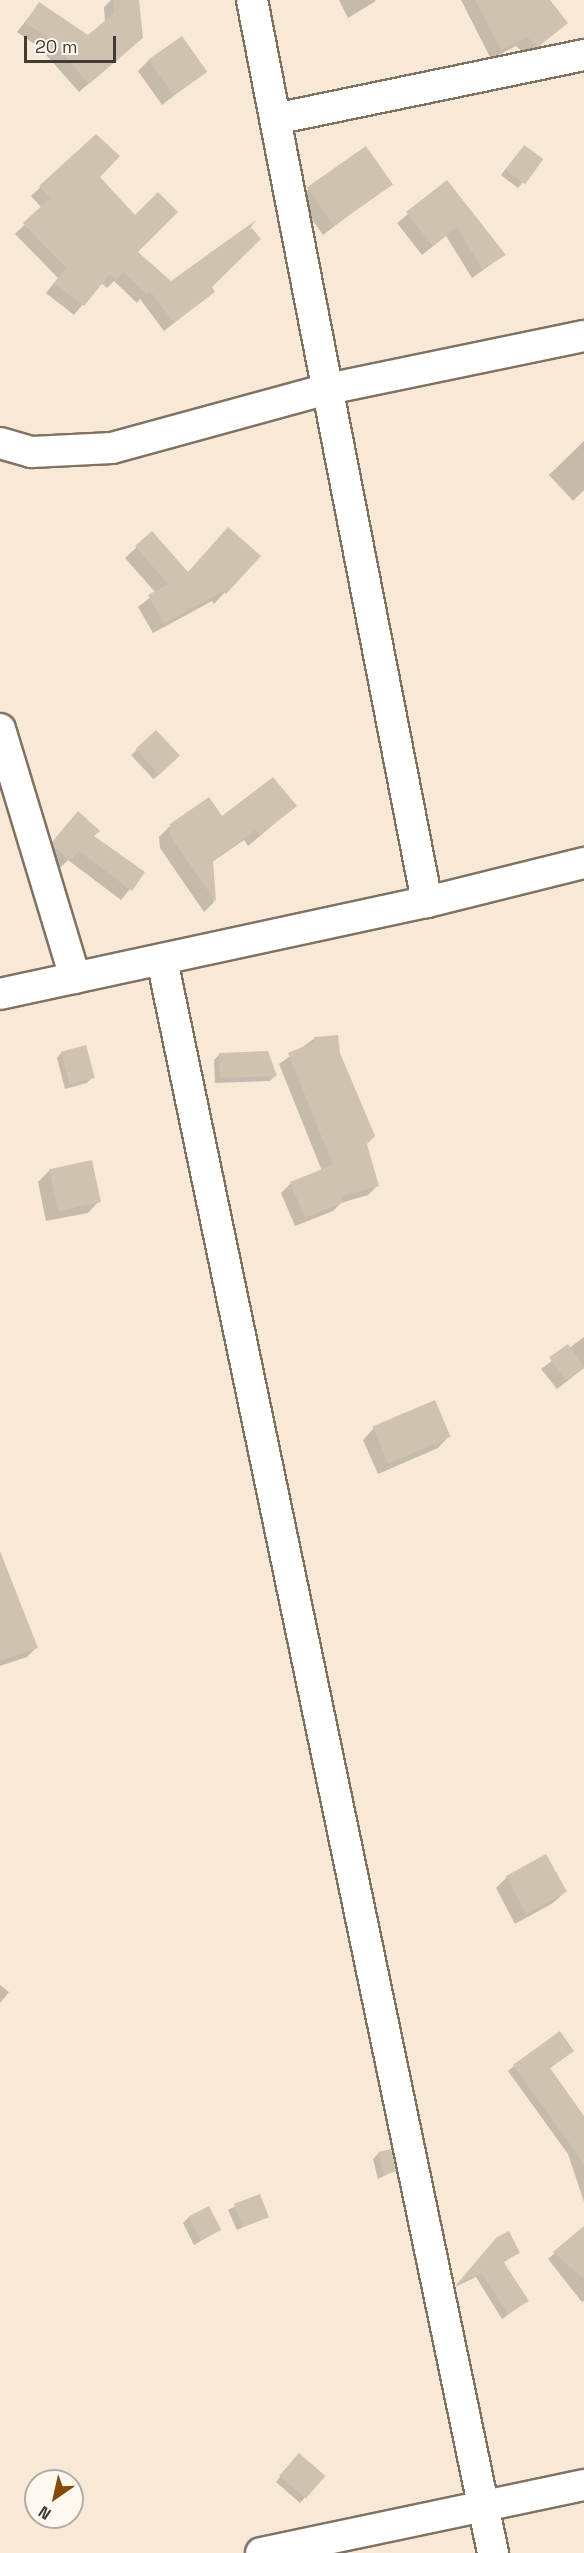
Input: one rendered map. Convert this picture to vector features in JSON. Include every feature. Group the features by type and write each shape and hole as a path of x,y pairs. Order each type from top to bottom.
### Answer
{"street":[{"path":"252,0 427,902"},
{"path":"275,119 584,55"},
{"path":"0,443 32,452 112,448 328,389 584,336"},
{"path":"0,729 75,978"},
{"path":"0,994 427,902 584,862"},
{"path":"162,960 493,2553"},
{"path":"261,2553 584,2485"}],"building":[{"path":"113,0 139,0 143,38 89,84 50,38 25,23 39,2 88,35 114,13"},
{"path":"475,0 550,0 568,23 538,47 527,37 501,50"},
{"path":"182,36 207,72 174,96 148,60"},
{"path":"96,134 120,156 100,177 135,215 158,192 178,212 138,252 171,281 256,220 249,230 252,228 261,239 212,287 215,292 174,323 150,291 147,294 123,272 117,280 110,274 84,306 54,283 66,268 23,223 50,198 39,186"},
{"path":"524,145 543,159 525,184 506,170"},
{"path":"366,146 393,185 334,226 307,187"},
{"path":"447,180 506,255 482,269 457,227 433,246 406,212"},
{"path":"228,527 261,556 226,594 223,591 164,624 148,595 168,584 135,546 152,531 188,572"},
{"path":"156,730 180,756 159,775 136,749"},
{"path":"273,777 297,806 260,835 256,830 213,860 216,902 170,836 170,824 209,797 222,816"},
{"path":"78,811 100,831 94,836 145,872 132,891 79,851 70,860 53,846 52,842"},
{"path":"338,1035 340,1053 375,1136 367,1144 379,1186 342,1196 344,1202 305,1218 290,1182 333,1165 288,1053 315,1042 314,1037"},
{"path":"86,1045 95,1078 70,1085 61,1052"},
{"path":"268,1051 277,1076 220,1078 219,1053"},
{"path":"92,1160 101,1202 58,1211 49,1169"},
{"path":"568,1344 584,1367 565,1380 549,1357"},
{"path":"435,1400 451,1437 388,1463 372,1427"},
{"path":"0,1551 38,1648 0,1661"},
{"path":"546,1854 567,1892 527,1914 506,1876"},
{"path":"560,2031 574,2051 550,2068 584,2116 584,2164 513,2065"},
{"path":"391,2149 396,2171 384,2174 378,2152"},
{"path":"260,2194 269,2217 243,2227 234,2204"},
{"path":"209,2206 221,2230 201,2240 189,2216"},
{"path":"584,2226 584,2279 553,2252"},
{"path":"509,2231 520,2253 503,2261 529,2301 508,2314 482,2273 456,2285 496,2238"},
{"path":"299,2453 325,2476 306,2499 279,2476"}]}
